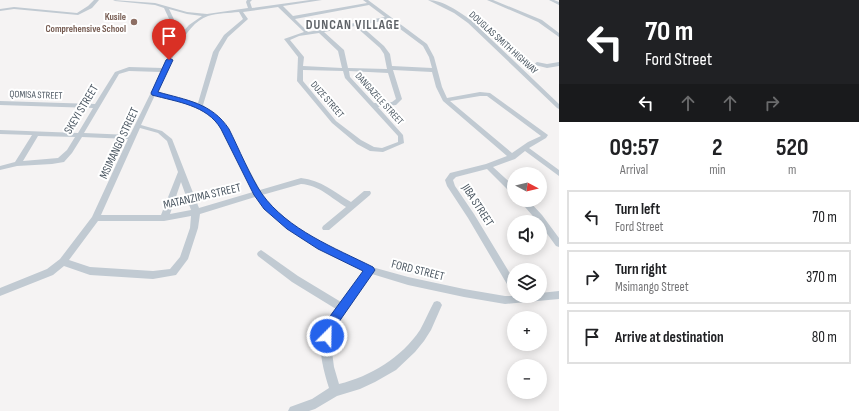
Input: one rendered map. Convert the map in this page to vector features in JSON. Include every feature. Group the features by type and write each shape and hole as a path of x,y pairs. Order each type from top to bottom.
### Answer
{"street":[{"path":"0,10 14,8 78,14 90,7 97,0"},
{"path":"114,0 166,7 187,13 207,15 302,0"},
{"path":"249,8 250,0"},
{"path":"249,8 320,0"},
{"path":"365,0 427,48 440,91 445,100 512,157"},
{"name":"DOUGLAS SMITH HIGHWAY","path":"430,0 456,12 470,22 559,107"},
{"path":"489,0 540,21 559,35"},
{"path":"551,0 559,4"},
{"path":"12,2 14,8"},
{"path":"292,18 370,4"},
{"path":"279,5 307,33 390,18"},
{"path":"166,7 181,39"},
{"path":"200,106 216,52 226,36 246,19 240,10"},
{"name":"MSIMANGO STREET","path":"0,292 50,272 63,262 96,218 132,138 140,126 164,70 181,39 191,25 207,15"},
{"path":"357,25 385,51 399,99 394,104 372,106"},
{"name":"DANGAZELE STREET","path":"320,31 341,50 344,69 352,83 399,133 402,139 401,143 383,150"},
{"name":"DUZE STREET","path":"307,33 287,39 301,57 301,82 329,117 359,142 372,149 383,150"},
{"path":"537,64 549,66 559,64"},
{"path":"302,68 434,70"},
{"name":"SKEYI STREET","path":"17,164 58,161 63,159 70,150 113,77 119,72 129,69 164,70"},
{"name":"FORD STREET","path":"154,93 200,106 220,121 258,195 267,206 290,226 335,254 370,270 439,289 507,300"},
{"path":"445,100 480,94 490,95 545,135 512,157 488,166 507,184"},
{"name":"QOMISA STREET","path":"0,103 96,106"},
{"path":"63,262 90,271 153,275 173,272 184,259 194,228 196,212 170,140 160,132 140,126"},
{"path":"0,132 132,138"},
{"path":"0,168 17,164 36,134"},
{"path":"525,148 559,174"},
{"name":"JIBA STREET","path":"488,166 451,176 449,182 507,276"},
{"path":"164,218 181,173"},
{"name":"MATANZIMA STREET","path":"96,218 164,218 196,212 258,195 294,182 305,181 319,185 351,206"},
{"path":"326,228 367,194"},
{"path":"530,207 559,244"},
{"path":"261,254 290,275 342,308"},
{"path":"334,391 326,362 327,336 329,327 370,270"},
{"name":"FORD STREET","path":"547,296 559,295"},
{"path":"294,411 315,403 334,391 356,386 377,376 400,361 420,338 437,306"}],"place":[{"name":"Kusile Comprehensive School","path":"134,22"}],"district":[{"name":"DUNCAN VILLAGE","path":"353,24"}],"route":[{"path":"169,60 154,93 192,103 200,106 213,115 220,121 225,129 258,195 277,216 321,246 370,270 336,316 329,327 327,336"}]}
